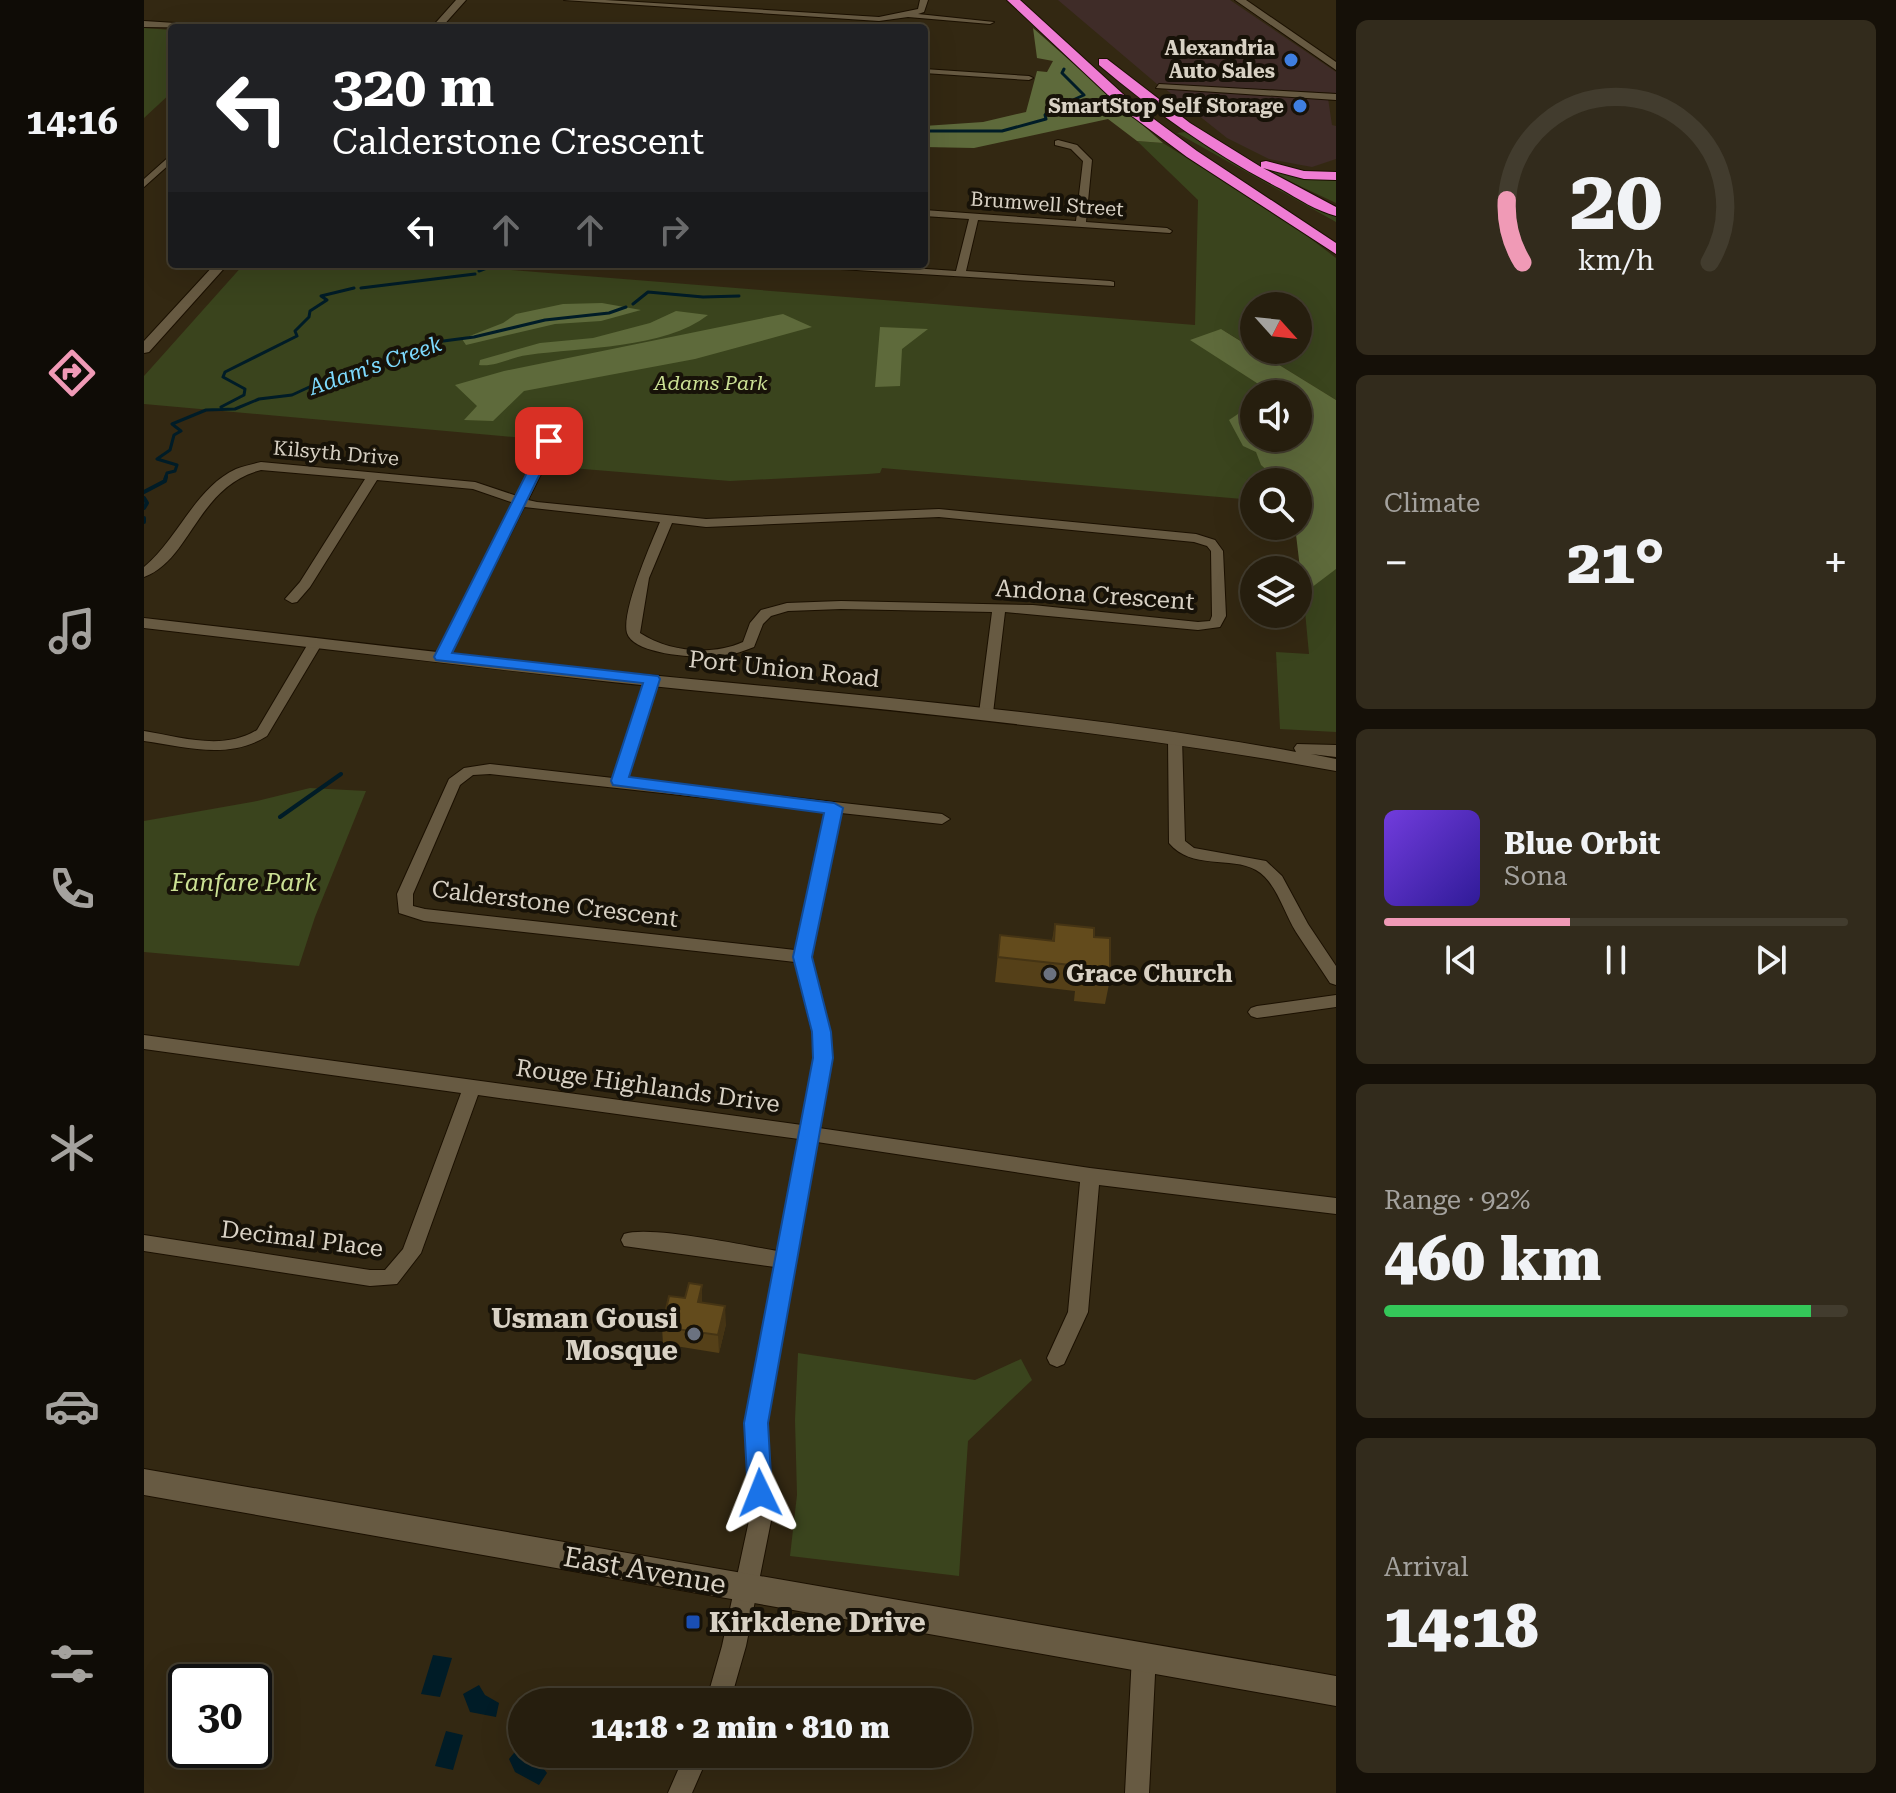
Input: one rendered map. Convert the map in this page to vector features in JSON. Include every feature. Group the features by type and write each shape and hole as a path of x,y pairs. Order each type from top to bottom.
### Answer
{"highway":[{"path":"1013,0 1130,108 1192,154 1336,250"},
{"path":"1033,0 1054,19"},
{"path":"1096,56 1155,104 1199,134 1255,170 1336,212"},
{"path":"1130,108 1193,150 1336,228"},
{"path":"1199,134 1253,161 1282,170 1336,176"}],"street":[{"path":"440,24 461,0"},
{"path":"568,0 881,24 921,10 924,0"},
{"path":"1240,0 1336,67"},
{"path":"907,15 990,22"},
{"path":"144,24 168,26"},
{"path":"1320,55 1336,53"},
{"path":"928,71 1029,78"},
{"path":"1159,86 1336,97"},
{"path":"1058,143 1074,147 1088,160 1081,224"},
{"path":"144,184 168,161"},
{"path":"144,166 161,168"},
{"name":"Brumwell Street","path":"928,213 1167,231"},
{"path":"960,274 974,217"},
{"path":"144,349 218,268"},
{"path":"869,268 1110,284"},
{"path":"442,657 554,436"},
{"name":"Kilsyth Drive","path":"144,573 164,554 202,503 245,468 261,466 475,486 520,502"},
{"path":"292,599 305,584 373,477"},
{"name":"Andona Crescent","path":"520,502 716,523 939,513 1196,538 1211,543 1217,551 1219,616 1215,624 1198,626 1033,609 841,605 787,607 766,613 757,623 749,644 731,653 653,647 634,635 633,629 643,578 667,520"},
{"path":"986,713 999,609"},
{"name":"Port Union Road","path":"144,623 986,713 1227,745 1336,765"},
{"path":"144,736 228,747 249,744 262,733 316,642"},
{"path":"619,781 652,679"},
{"path":"1175,738 1177,843 1190,852 1260,865 1276,880 1301,927 1336,979"},
{"name":"Port Union Road","path":"1227,745 1336,751"},
{"name":"Calderstone Crescent","path":"802,957 424,915 405,909 405,894 454,782 469,771 490,769 619,781 942,819"},
{"path":"721,1688 761,1516 756,1423 823,1058 821,1032 802,957 834,808"},
{"path":"1257,1012 1336,1001"},
{"name":"Rouge Highlands Drive","path":"144,1042 1090,1176 1336,1206"},
{"name":"Decimal Place","path":"144,1243 370,1278 390,1278 411,1253 472,1088"},
{"path":"1057,1358 1078,1312 1090,1176"},
{"path":"631,1240 660,1241 785,1260"},
{"name":"East Avenue","path":"144,1482 1336,1691"},
{"path":"1137,1793 1144,1655"},
{"path":"680,1793 691,1768"}],"shaded area":[{"path":"1058,0 1230,0 1336,72 1336,93 1157,84"},
{"path":"1164,88 1328,98 1332,125 1336,126 1336,159 1312,167 1269,159 1227,138"}],"green space":[{"path":"144,28 168,30 168,96 144,118"},
{"path":"1033,28 1163,143 1137,141 1108,119 974,148 928,147 928,126 983,122 1026,112 1037,71 1047,72 1053,61 1037,58"},
{"path":"1185,132 1271,184 1336,216 1336,222 1177,133"},
{"name":"Adams Park","path":"1137,141 1163,143 1294,226 1336,258 1336,400 1312,385 1312,380 1304,380 1278,364 1312,364 1312,292 1240,292 1240,341 1221,329 1240,342 1240,364 1274,364 1298,380 1240,380 1240,452 1312,452 1312,389 1336,405 1336,732 1280,729 1276,652 1309,654 1307,628 1312,628 1312,556 1300,556 1298,540 1312,540 1312,468 1240,468 1240,499 882,468 880,473 730,481 559,467 570,442 144,404 144,376 240,268 487,268 1195,325 1198,200"},
{"path":"1275,170 1336,179 1336,203 1270,172"},
{"path":"602,303 641,310 601,321 555,324 466,345 462,339 503,323 516,314 563,304"},
{"path":"676,311 708,315 690,326 646,340 528,355 479,365 480,360 540,343 593,338 650,323"},
{"path":"783,314 812,327 695,359 524,391 493,421 464,420 477,406 455,385 504,371"},
{"path":"880,327 928,329 902,349 900,386 875,387"},
{"path":"1221,329 1240,341 1240,364 1278,364 1304,380 1252,380 1190,340"},
{"path":"1312,385 1336,400 1336,569 1312,587 1312,556 1299,556 1297,540 1312,540 1312,468 1264,468 1256,452 1312,452"},
{"path":"1240,413 1240,440 1229,420"},
{"name":"Fanfare Park","path":"310,788 366,791 315,917 299,966 144,952 144,821 257,801"},
{"path":"798,1353 975,1380 1021,1359 1032,1380 968,1441 959,1576 790,1556 797,1495 795,1420"}],"water":[{"path":"433,1655 452,1658 440,1697 421,1694"},
{"path":"479,1685 485,1695 499,1703 496,1717 470,1712 463,1694"},
{"path":"446,1731 463,1735 453,1770 435,1766"},
{"path":"513,1768 543,1768 547,1773 539,1785"}],"building":[{"path":"1055,924 1094,928 1094,937 1110,938 1110,979 1079,976 1079,966 998,957 1000,935 1054,941"},
{"path":"689,1283 702,1285 698,1302 725,1306 718,1335 662,1327 669,1296 685,1298"}],"waterway":[{"name":"Adam's Creek","path":"928,131 1002,131 1046,119 1045,115 1057,101 1073,100 1084,95 1062,73 1064,69"},
{"name":"Adam's Creek","path":"479,271 487,268"},
{"name":"Adam's Creek","path":"361,288 475,274"},
{"name":"Adam's Creek","path":"221,407 244,395 245,389 223,377 225,372 297,336 295,331 309,317 310,311 327,300 321,296 354,288"},
{"path":"633,304 648,292 703,297 739,296"},
{"name":"Adam's Creek","path":"165,479 177,465 157,459 170,450 174,435 181,431 172,424 206,410 235,409 259,399 292,395 331,377 395,362 428,343 474,337 545,320 609,313 626,307"},
{"name":"Adam's Creek","path":"144,492 165,481 166,477"},
{"name":"Adam's Creek","path":"144,498 147,503 144,508"},
{"path":"280,817 341,774"}],"place":[{"name":"Alexandria Auto Sales","path":"1291,60"},
{"name":"SmartStop Self Storage","path":"1300,106"},
{"name":"Grace Church","path":"1050,974"},
{"name":"Usman Gousi Mosque","path":"694,1334"},
{"name":"Kirkdene Drive","path":"693,1622"}],"route":[{"path":"549,441 442,657 652,679 619,781 834,808 802,957 821,1032 823,1058 756,1423 760,1493"}]}
